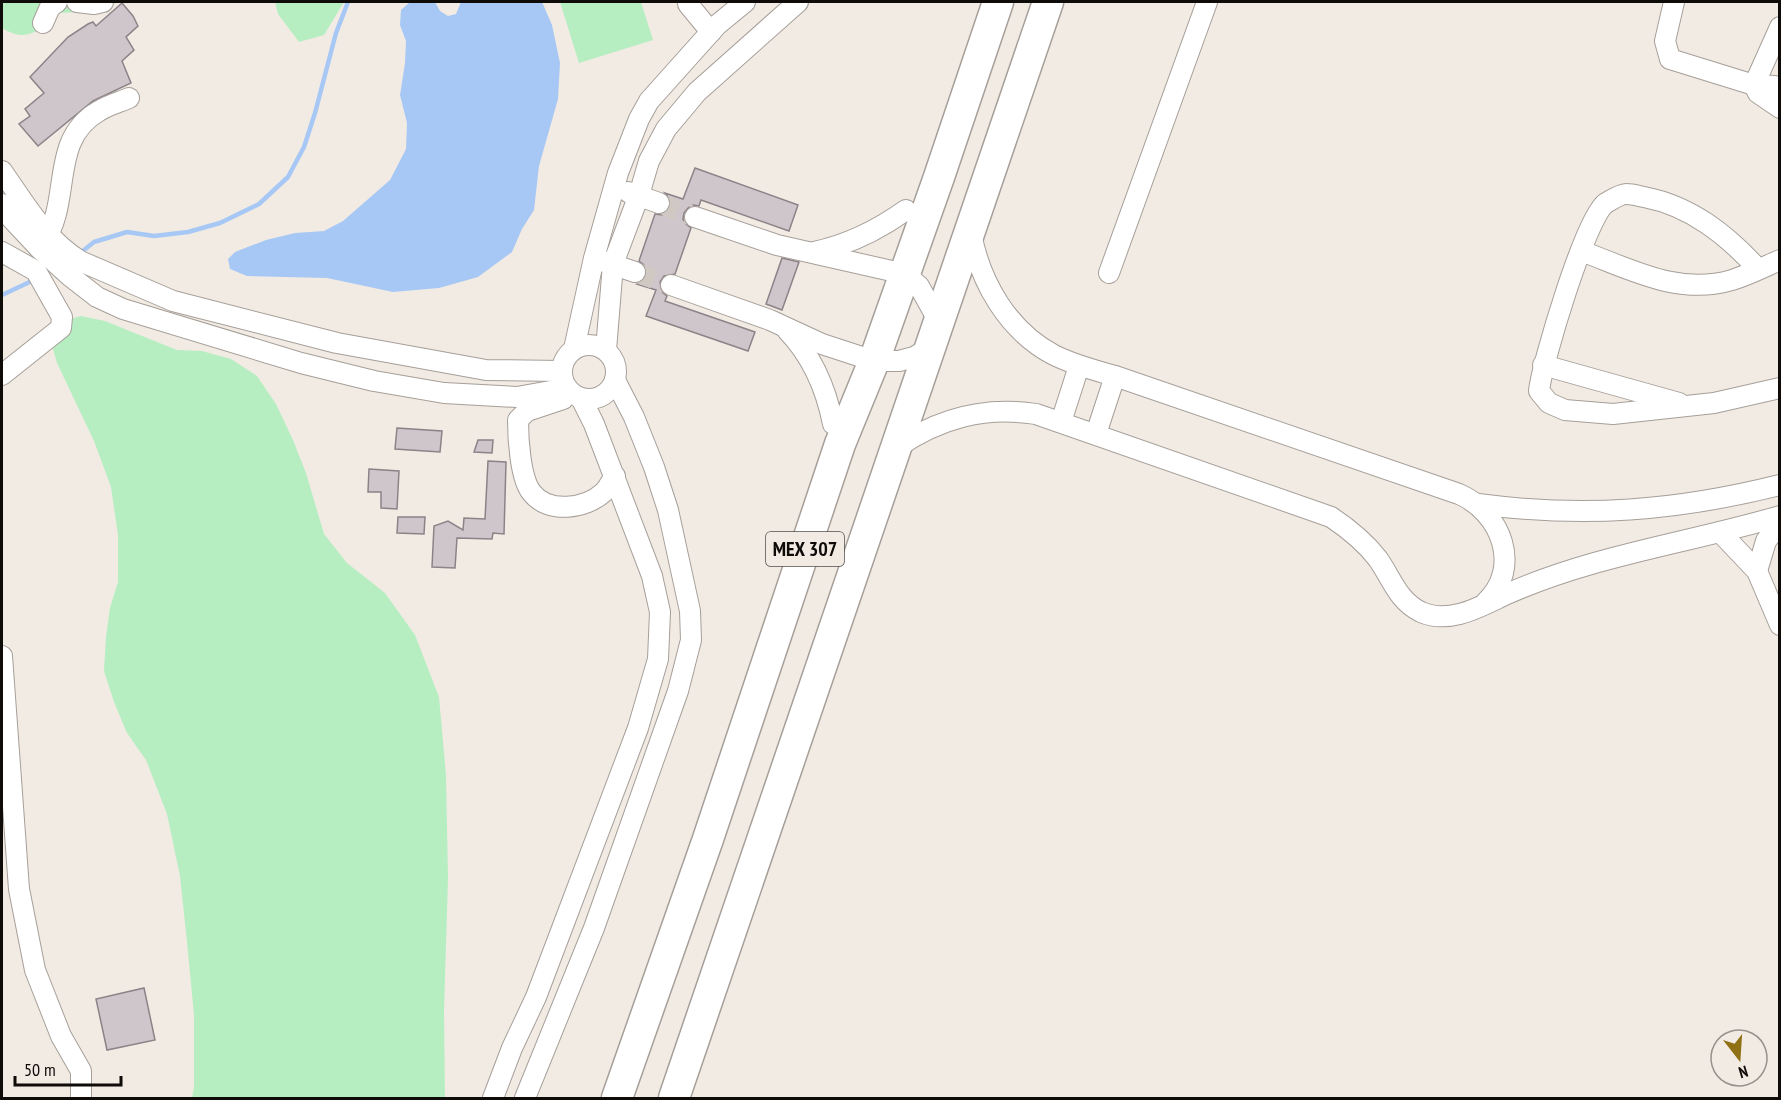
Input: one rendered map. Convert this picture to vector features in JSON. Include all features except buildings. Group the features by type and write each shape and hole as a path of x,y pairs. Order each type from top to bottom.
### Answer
{"highway":[{"path":"895,272 906,210 978,2"},
{"path":"708,839 706,812 714,777 833,424 865,358 895,272 998,2"},
{"name":"MEX 307","path":"674,1098 1048,2"},
{"name":"MEX 307","path":"617,1098 708,839 840,444 865,358"}],"street":[{"path":"43,23 50,8 57,2"},
{"path":"77,2 94,4 103,2"},
{"path":"493,1098 512,1048 536,997 638,728 658,659 660,612 652,576 594,424 571,388 563,363 574,349 594,258 614,188 639,119 649,101 711,32 745,2"},
{"path":"606,350 613,264 649,161 666,129 697,93 798,2"},
{"path":"1109,273 1207,2"},
{"path":"1674,2 1665,41 1670,59 1754,85 1775,86 1779,89"},
{"path":"688,4 711,32"},
{"path":"1779,27 1754,85 1758,93 1779,108"},
{"path":"44,242 61,198 63,170 69,142 83,123 99,111 129,99"},
{"path":"2,171 44,242"},
{"path":"614,188 659,203"},
{"path":"1758,269 1739,248 1705,221 1659,200 1625,194 1603,205 1588,232 1557,317 1543,365 1539,391 1548,403 1565,410 1613,414 1714,402 1779,388"},
{"path":"2,204 10,217 69,263 97,297 123,309 300,363 374,381 444,393 517,397 571,388"},
{"path":"807,253 842,245 891,221 906,210"},
{"path":"670,285 783,326 822,344 865,358 899,361 914,357 935,334 919,286 895,272 777,245 695,216"},
{"path":"970,230 984,277 996,298 1011,320 1053,354 1078,366 1115,376 1459,494 1478,504 1553,512 1629,511 1709,501 1779,485"},
{"path":"1581,251 1638,274 1684,285 1732,280 1779,260"},
{"path":"2,252 36,271 62,317 61,328 2,375"},
{"path":"594,258 634,272"},
{"path":"69,263 173,301 337,343 571,388 590,399 605,394 615,380"},
{"path":"783,326 803,348 818,373 830,406 833,424"},
{"path":"525,1098 594,928 678,692 691,640 690,611 668,510 646,447 615,380 615,364 612,356 606,350 590,344 574,349"},
{"path":"1543,365 1687,406"},
{"path":"1061,422 1078,366"},
{"path":"1096,434 1115,376"},
{"path":"571,388 527,411 518,420 525,478 531,492 544,504 564,507 585,503 604,492 615,476"},
{"path":"896,448 930,427 958,417 1002,410 1036,414 1331,517 1352,531 1370,549 1398,593 1414,608 1423,613 1444,616 1464,614 1555,575 1590,563 1779,516"},
{"path":"1478,504 1496,526 1503,543 1504,555 1499,585 1481,606"},
{"path":"1757,571 1766,541 1779,523"},
{"path":"1720,532 1757,571 1777,614"},
{"path":"2,656 19,889 35,970 61,1036 81,1071 81,1098"}],"green space":[{"path":"2,2 120,2 86,12 56,13 38,30 18,35 2,28"},
{"path":"275,2 344,2 324,35 299,42 278,14"},
{"path":"560,2 641,2 653,40 579,63"},
{"path":"81,316 105,321 177,350 202,351 231,359 257,376 276,404 293,440 306,473 324,534 347,563 385,593 415,635 439,697 446,775 448,878 444,1012 445,1098 192,1098 194,1015 180,876 167,814 146,760 127,733 104,671 110,608 118,582 118,535 111,487 94,441 57,363 51,342 64,321"}],"water":[{"path":"410,2 435,2 440,11 448,16 456,14 461,2 542,2 552,25 560,63 558,99 539,166 534,210 522,229 512,252 478,277 439,288 393,292 327,278 247,276 230,269 228,259 235,252 266,240 295,233 324,231 343,221 390,180 406,149 407,123 400,95 406,41 400,25 401,10"}],"waterway":[{"path":"79,254 94,242 127,232 154,236 188,232 220,223 259,204 288,177 304,147 336,33 348,2"},
{"path":"2,295 36,279"}],"tunnel":[{"path":"659,203 695,217"},
{"path":"635,272 671,285"}]}
